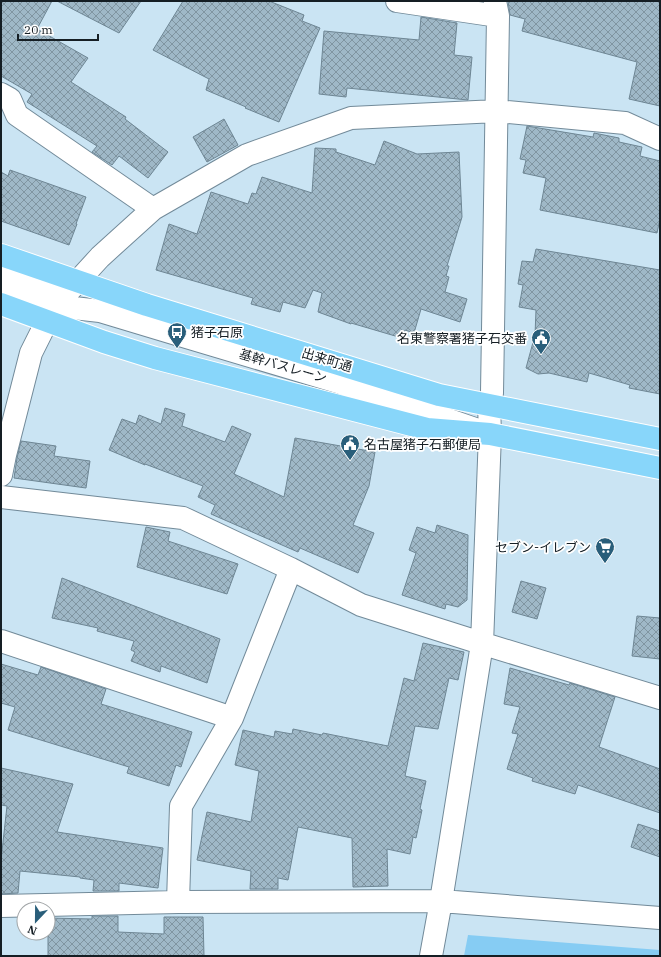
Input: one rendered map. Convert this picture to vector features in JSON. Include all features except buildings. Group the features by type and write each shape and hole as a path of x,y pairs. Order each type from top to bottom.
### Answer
{"main road":[{"name":"出来町通","path":"1,255 62,300 104,342 155,358 427,429 490,434 660,468"},
{"name":"出来町通","path":"1,304 62,300 147,305 439,395 660,439"}],"street":[{"path":"397,1 496,8 492,393 489,404 490,434 482,644 431,956"},
{"path":"1,94 10,99 17,115 153,209"},
{"path":"1,475 32,353 62,300 100,257 153,209 247,155 351,118 496,111 625,123 660,139"},
{"name":"基幹バスレーン","path":"1,277 27,287 55,291 62,300"},
{"name":"基幹バスレーン","path":"1,298 62,300 341,383 490,434"},
{"path":"1,497 183,518 291,569 361,605 482,644 660,698"},
{"path":"178,902 181,806 232,718 291,569"},
{"path":"1,641 232,718"},
{"path":"1,906 178,902 441,901 660,918"}],"shaded area":[{"path":"468,935 660,950 660,956 464,956"}],"place":[{"name":"猪子石原","path":"177,349"},
{"name":"名東警察署猪子石交番","path":"541,355"},
{"name":"名古屋猪子石郵便局","path":"350,461"},
{"name":"セブン-イレブン","path":"605,564"}]}
